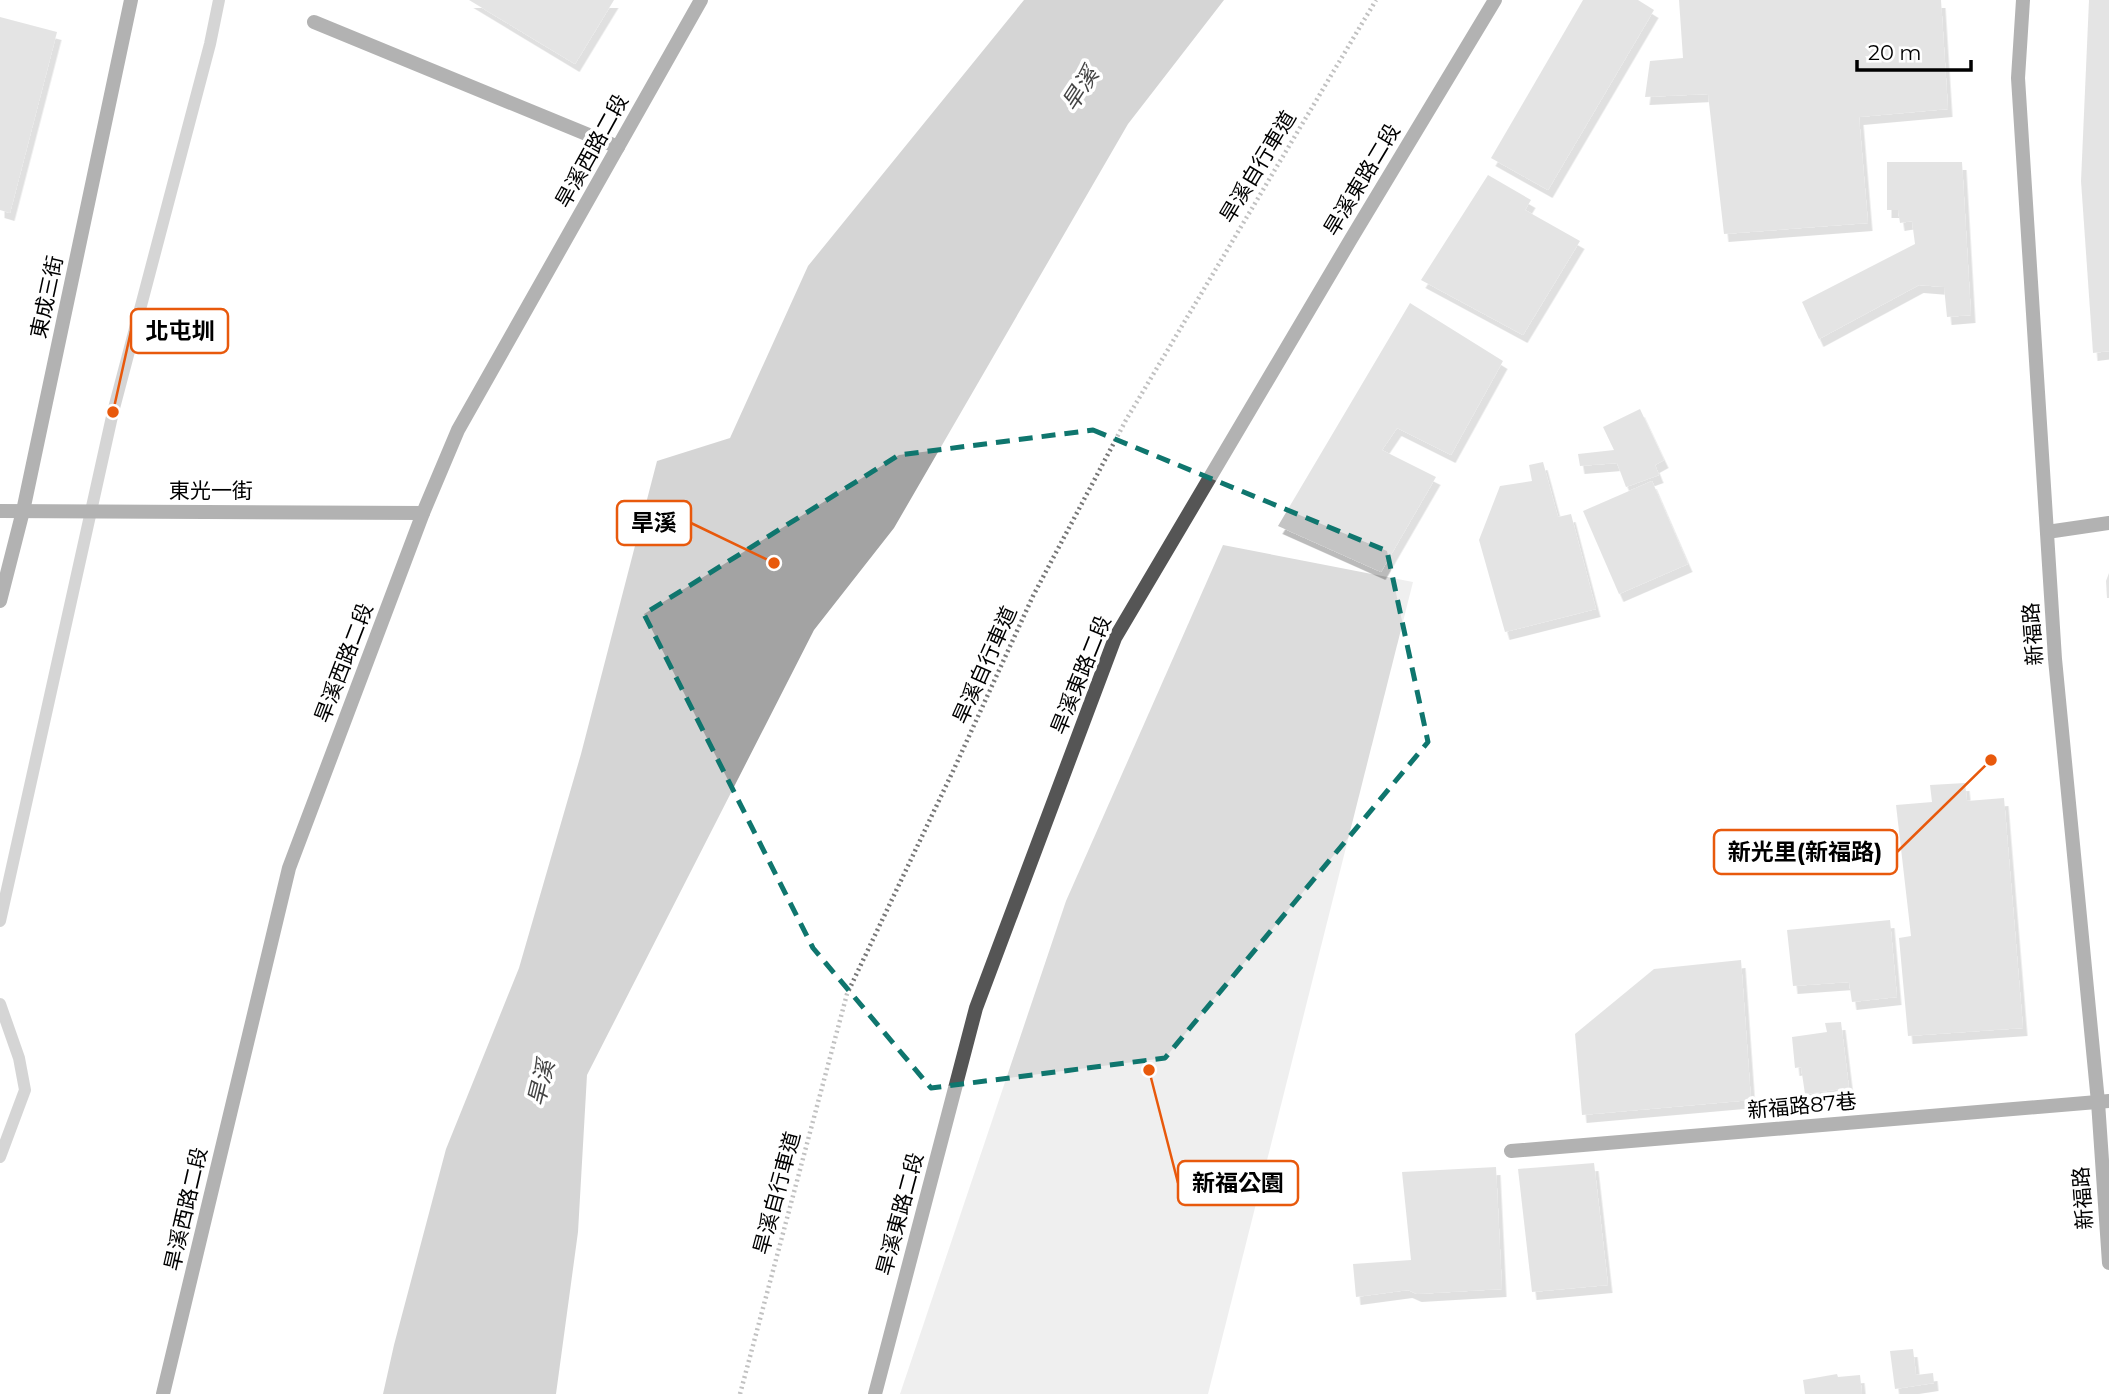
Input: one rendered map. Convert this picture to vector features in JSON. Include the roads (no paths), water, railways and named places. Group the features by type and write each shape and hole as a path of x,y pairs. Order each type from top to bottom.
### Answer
{"street":[{"name":"東成三街","path":"0,601 23,511 131,0"},
{"name":"旱溪西路二段","path":"163,1394 289,868 423,513 458,430 701,0"},
{"name":"旱溪東路二段","path":"875,1394 976,1008 1115,638 1495,0"},
{"name":"新福路","path":"2023,0 2018,79 2055,659 2103,1101 2109,1263"},
{"path":"314,22 618,147"},
{"name":"東光一街","path":"0,511 423,513"},
{"path":"2047,532 2109,523"},
{"name":"新福路87巷","path":"1511,1151 2103,1101"}],"water":[{"path":"1024,0 1224,0 1128,124 894,528 814,630 587,1075 578,1232 556,1394 383,1394 446,1149 519,968 581,754 657,461 730,438 808,266"}],"waterway":[{"path":"0,921 113,412 210,44 219,0"},
{"path":"0,1004 19,1058 25,1090 0,1157"}],"place":[{"name":"北屯圳","path":"113,412"},
{"name":"旱溪","path":"774,563"},
{"name":"新光里(新福路)","path":"1991,760"},
{"name":"新福公園","path":"1149,1070"}]}
